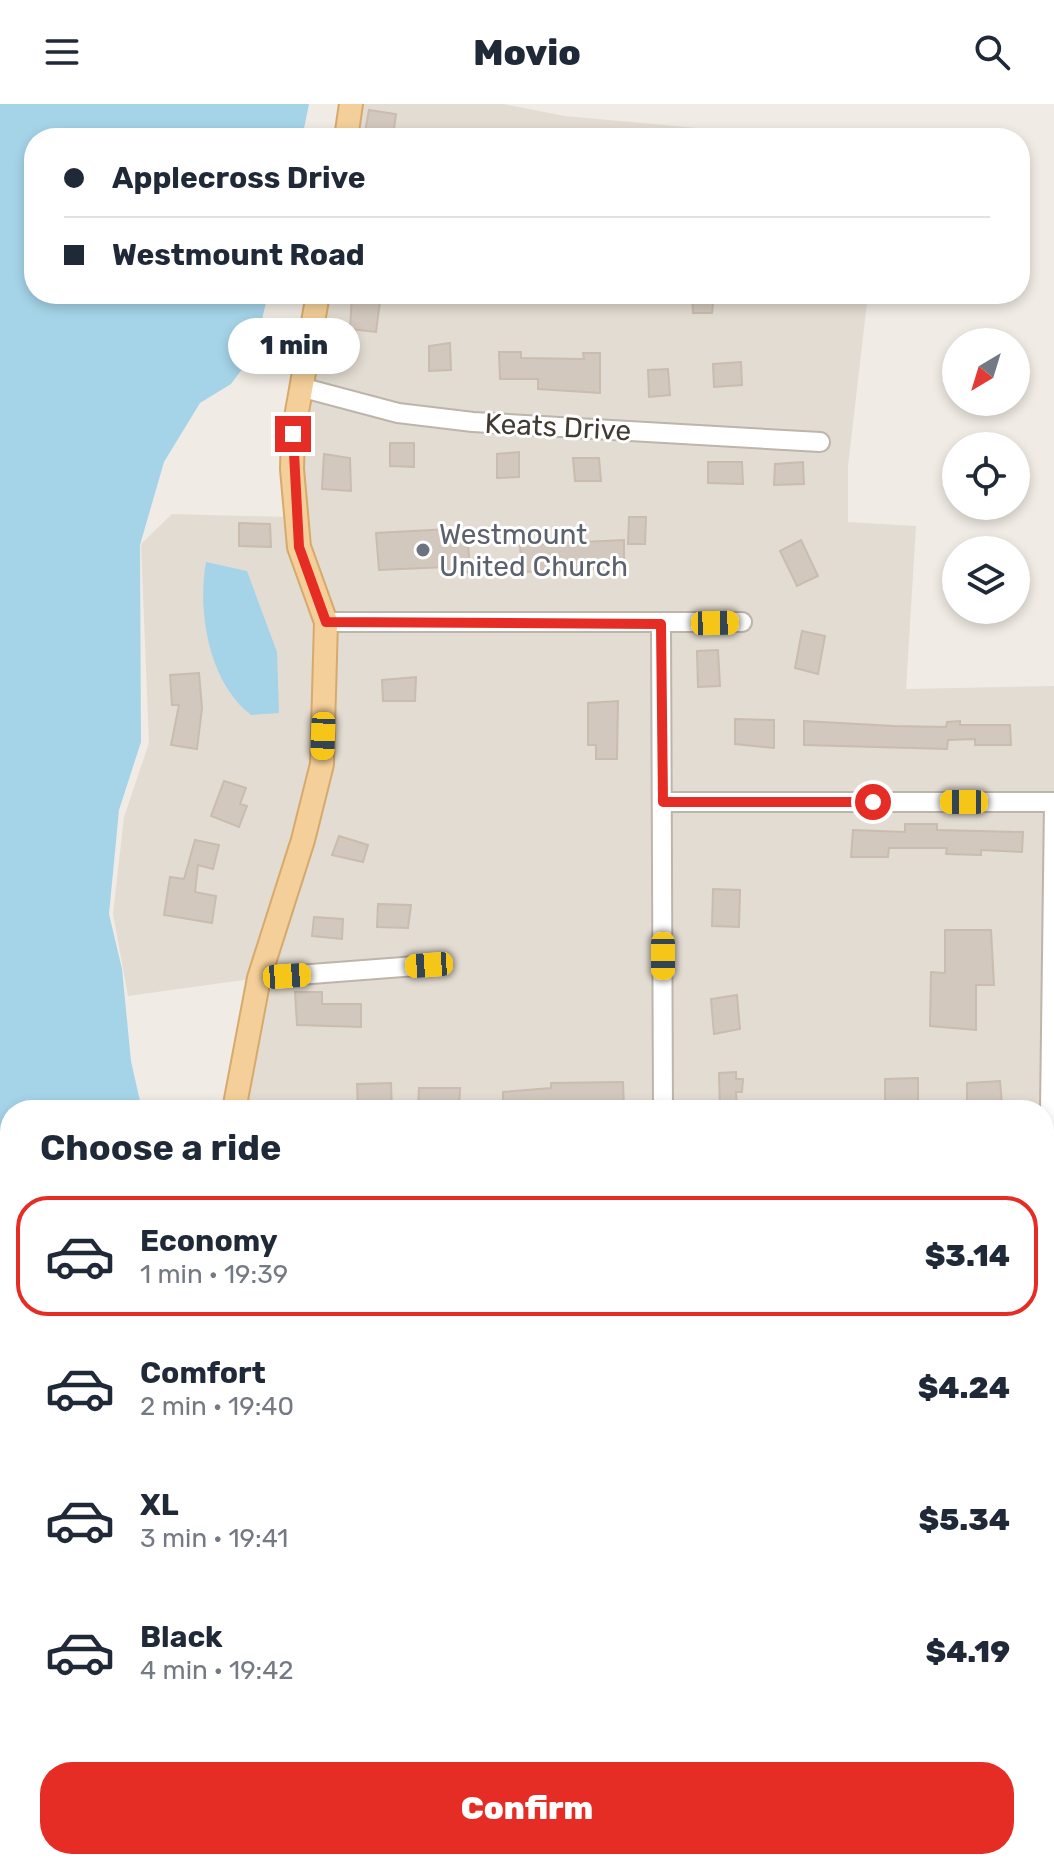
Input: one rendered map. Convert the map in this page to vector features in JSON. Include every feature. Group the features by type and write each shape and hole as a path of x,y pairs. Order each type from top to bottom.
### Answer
{"main road":[{"path":"347,128 351,104"},
{"path":"236,1100 259,978 303,840 322,764 326,622 299,547 292,458 300,387 316,304"}],"street":[{"name":"Keats Drive","path":"300,387 398,413 457,420 820,442"},
{"path":"326,622 742,622"},
{"path":"661,624 663,1100"},
{"path":"663,802 1054,802 1050,1100"},
{"path":"259,978 429,965"}],"shaded area":[{"path":"344,104 503,104 565,116 697,128 340,128"},
{"path":"306,304 867,304 848,466 848,522 916,526 906,689 1054,686 1054,1100 231,1100 251,979 128,996 113,914 124,817 149,743 141,544 172,514 290,517 293,434 289,387"}],"water":[{"path":"0,104 309,104 304,128 24,128 24,304 266,304 254,353 231,384 200,403 164,462 140,545 141,742 119,810 109,914 122,969 131,1061 140,1100 0,1100"},
{"path":"206,562 247,571 277,652 279,713 251,715 225,685 209,645 205,624"}],"building":[{"path":"369,110 396,114 394,128 366,128"},
{"path":"351,304 380,304 376,332 350,329"},
{"path":"693,304 713,304 712,313 693,313"},
{"path":"450,343 451,370 429,371 429,346"},
{"path":"499,352 521,352 521,358 584,359 583,353 600,353 600,393 538,389 538,379 500,379"},
{"path":"741,362 742,385 714,387 713,364"},
{"path":"668,369 670,395 649,397 648,370"},
{"path":"390,443 414,443 414,467 390,466"},
{"path":"519,452 519,477 497,478 497,454"},
{"path":"324,454 350,458 351,491 322,489"},
{"path":"573,458 599,458 601,481 575,481"},
{"path":"708,462 742,462 743,484 708,483"},
{"path":"803,462 804,484 774,485 775,464"},
{"path":"629,517 646,517 645,544 628,544"},
{"path":"239,523 270,524 271,547 239,546"},
{"name":"Westmount United Church","path":"467,528 470,572 446,574 446,567 379,570 376,533"},
{"path":"624,540 624,562 596,563 596,569 522,572 520,545"},
{"path":"801,540 818,576 797,586 780,551"},
{"path":"802,631 825,636 818,674 795,668"},
{"path":"718,650 720,686 698,687 697,651"},
{"path":"199,673 202,708 197,749 171,745 179,705 172,705 170,675"},
{"path":"416,677 415,701 383,701 382,680"},
{"path":"618,701 617,759 596,759 596,745 588,745 588,703"},
{"path":"735,719 774,720 774,748 735,744"},
{"path":"804,721 894,726 946,727 947,722 960,721 960,725 1010,725 1011,745 975,745 975,739 948,740 947,749 804,745"},
{"path":"224,781 246,788 240,804 247,806 239,827 211,816"},
{"path":"905,824 937,824 937,830 1023,832 1022,852 981,850 981,855 946,854 947,848 889,848 888,857 851,857 853,830 905,832"},
{"path":"339,836 368,845 363,862 332,855"},
{"path":"195,840 219,845 213,869 198,865 195,892 216,896 212,923 164,915 170,877 184,879"},
{"path":"713,889 740,890 739,927 712,926"},
{"path":"378,904 411,905 408,928 377,927"},
{"path":"314,917 343,919 342,939 312,936"},
{"path":"945,930 991,930 994,985 976,985 976,1030 930,1026 931,972 945,973"},
{"path":"295,992 322,992 322,1004 361,1004 361,1027 297,1025"},
{"path":"737,995 740,1029 714,1034 711,999"},
{"path":"736,1072 736,1079 743,1079 742,1092 736,1092 736,1100 720,1100 719,1073"},
{"path":"918,1078 918,1100 885,1100 885,1079"},
{"path":"1000,1081 1002,1100 967,1100 967,1083"},
{"path":"623,1082 624,1100 503,1100 503,1092 551,1088 551,1083"},
{"path":"391,1083 392,1100 358,1100 357,1084"},
{"path":"419,1088 460,1088 459,1100 418,1100"}],"place":[{"name":"Westmount United Church","path":"423,550"}],"route":[{"path":"293,434 292,469 299,547 326,622 661,624 663,802 873,802"}]}
